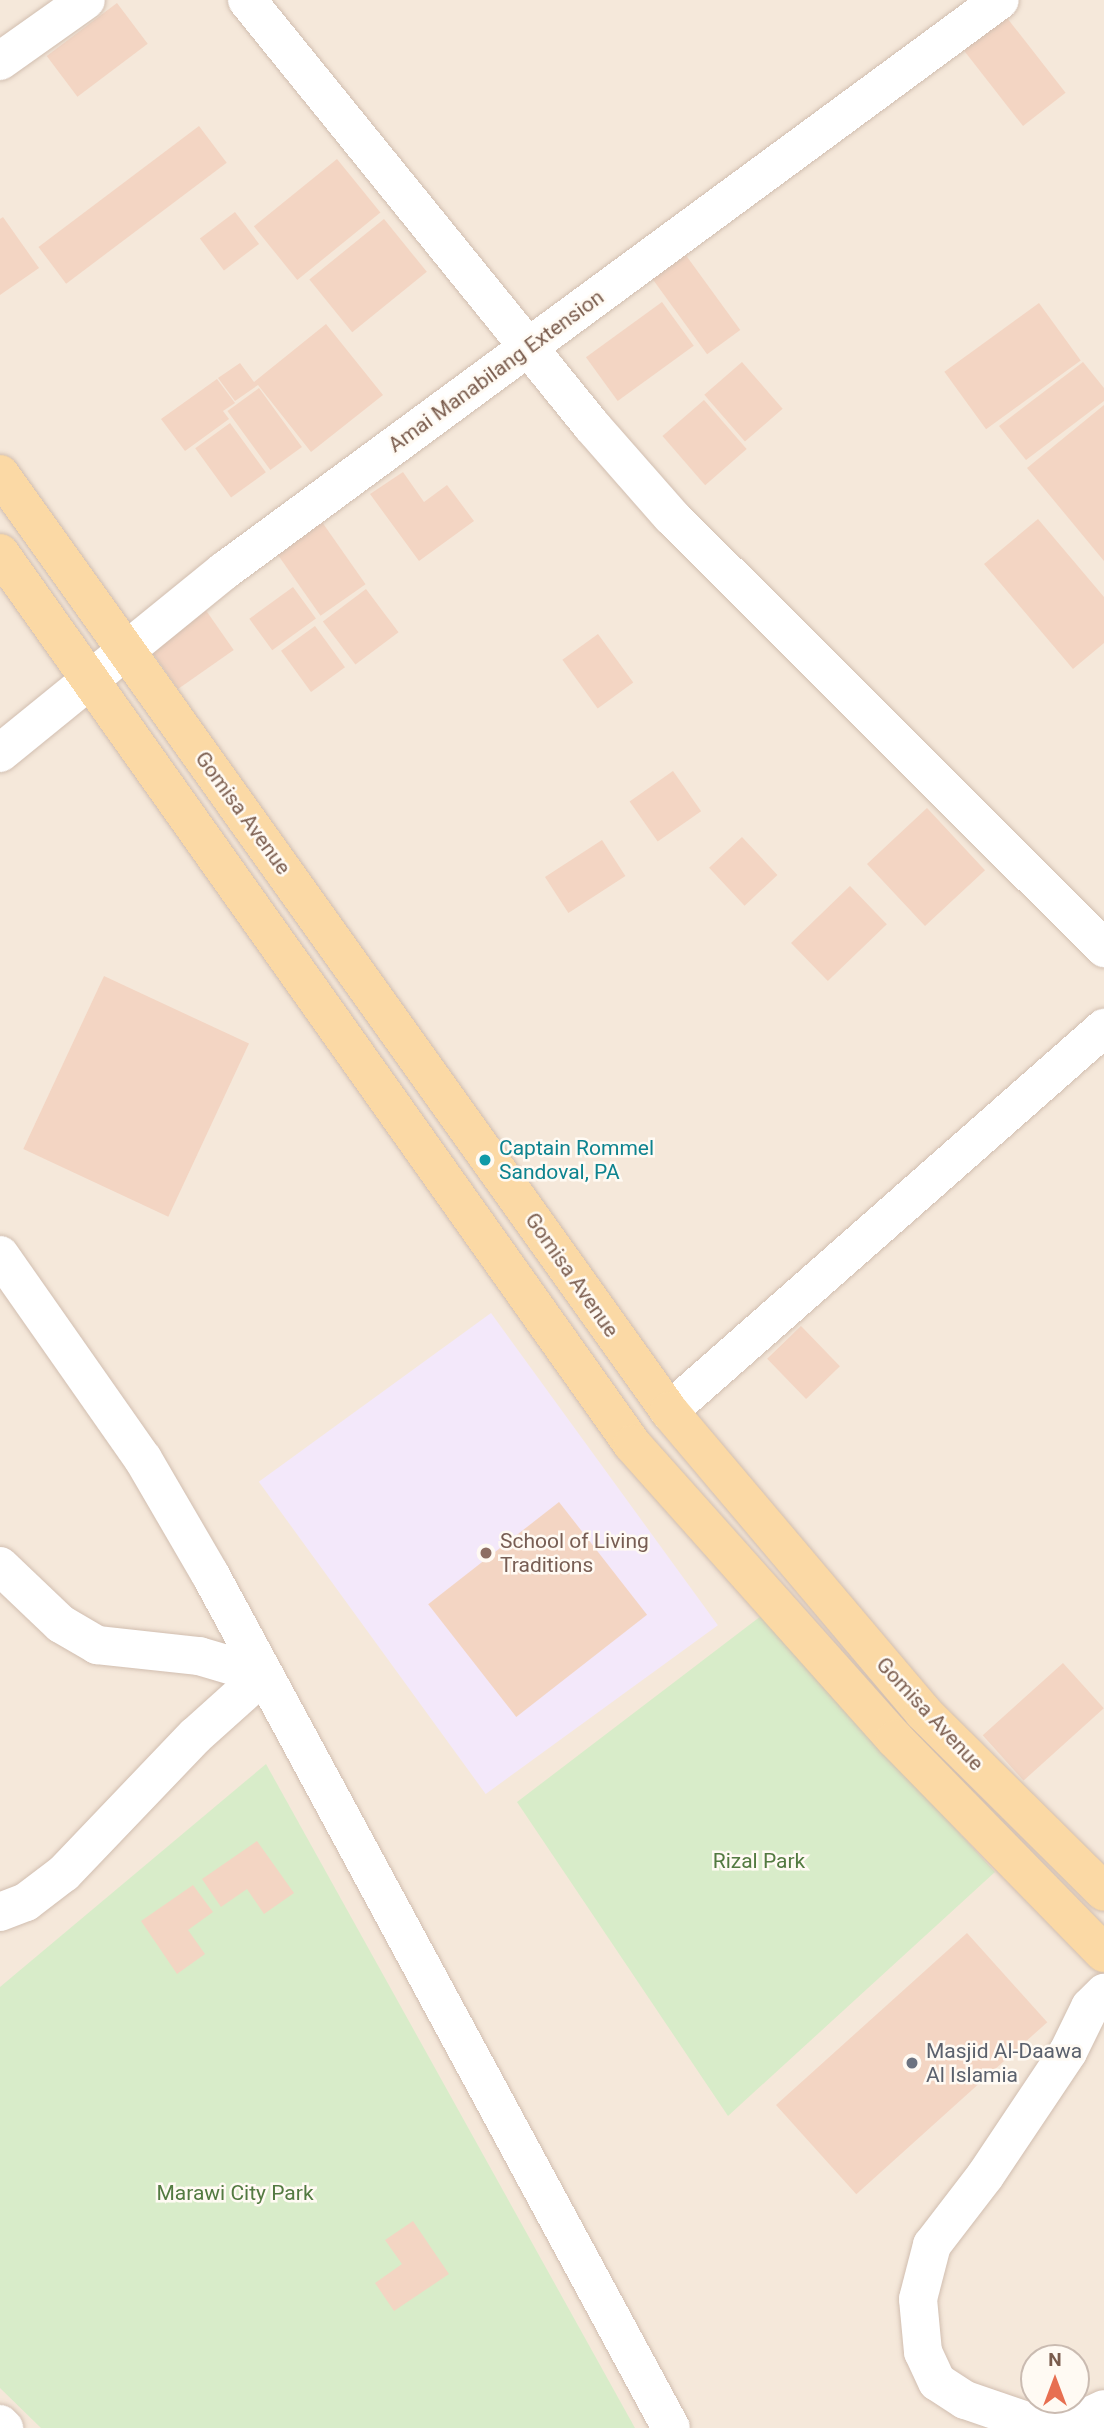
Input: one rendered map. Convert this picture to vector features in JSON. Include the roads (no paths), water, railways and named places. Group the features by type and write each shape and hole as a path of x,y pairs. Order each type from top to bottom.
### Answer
{"main road":[{"name":"Gomisa Avenue","path":"0,474 668,1411 923,1712 1104,1892"},
{"name":"Gomisa Avenue","path":"0,553 632,1444 895,1739 1104,1953"}],"street":[{"path":"0,61 86,0"},
{"path":"247,0 529,348 671,516 1104,948"},
{"name":"Amai Manabilang Extension","path":"0,753 223,572 1000,0"},
{"path":"668,1411 1104,1028"},
{"path":"0,1255 144,1459 671,2428"},
{"path":"0,1566 61,1624 97,1645 199,1656 262,1675"},
{"path":"0,1912 26,1902 64,1873 195,1735 262,1675"},
{"path":"1046,2428 965,2400 937,2382 923,2353 918,2299 932,2245 985,2176 1068,2052 1090,2007 1104,1993"},
{"path":"1064,2428 1104,2409"},
{"path":"0,2424 4,2428"}],"place":[{"name":"Captain Rommel Sandoval, PA","path":"485,1160"},
{"name":"School of Living Traditions","path":"486,1553"},
{"name":"Masjid Al-Daawa Al Islamia","path":"912,2063"}],"park label":[{"name":"Rizal Park","path":"759,1861"},
{"name":"Marawi City Park","path":"235,2193"}]}
